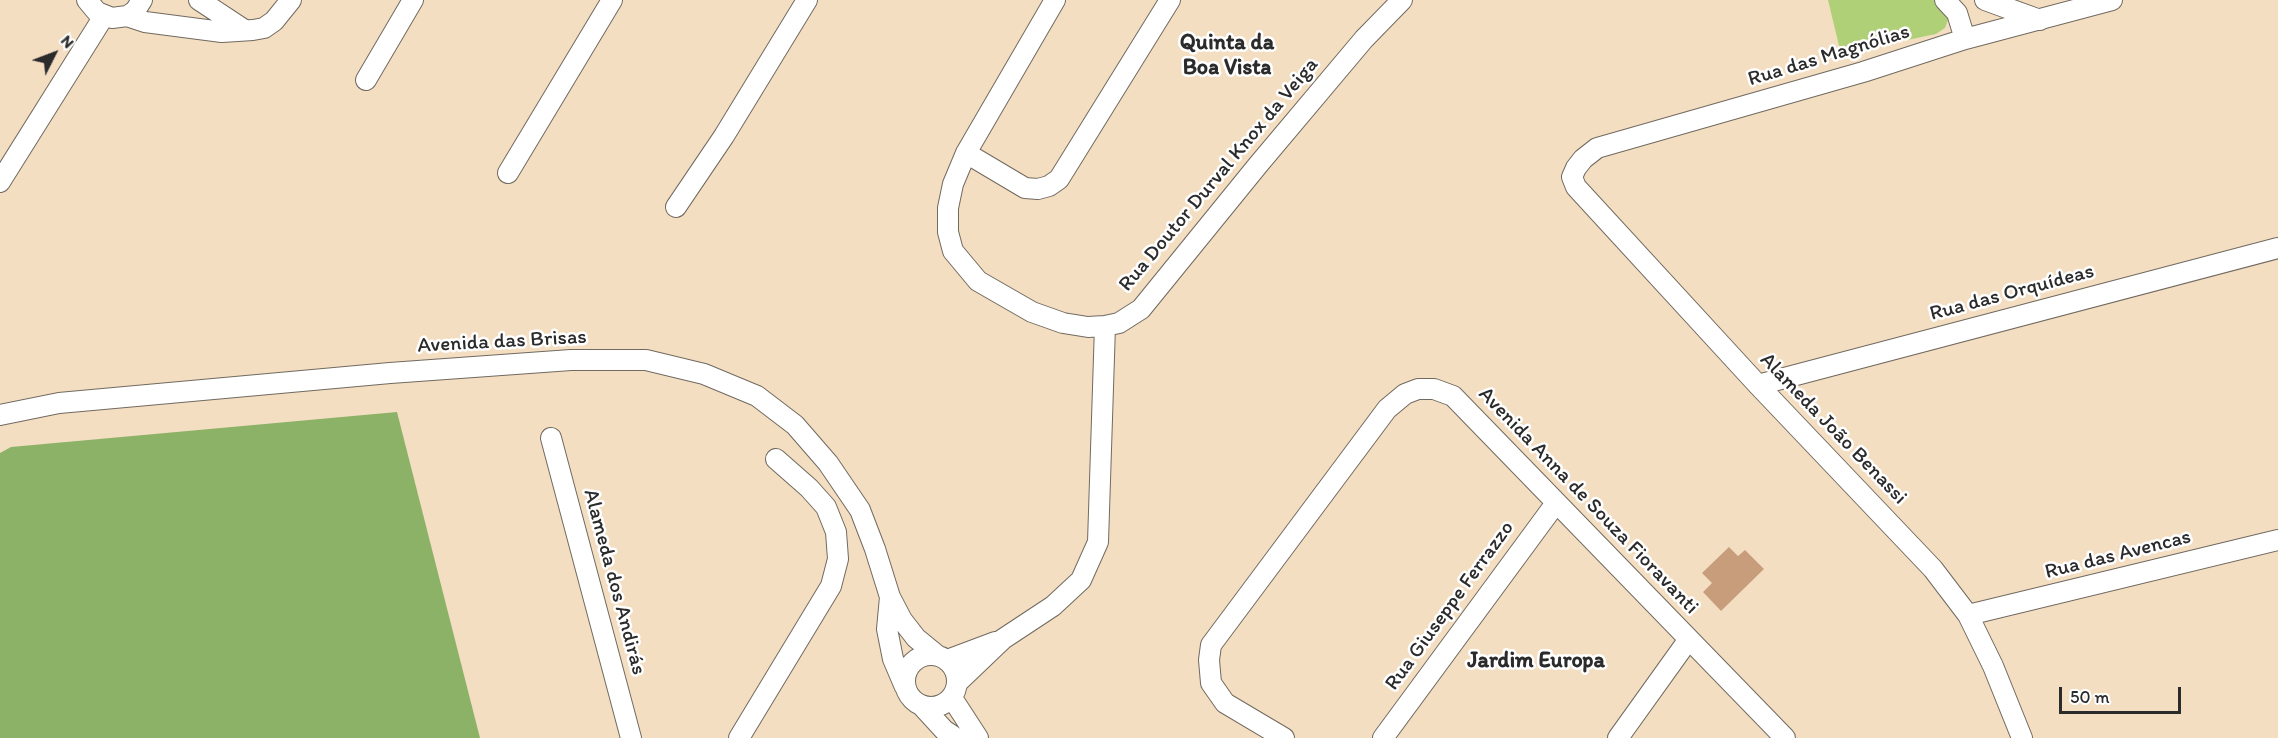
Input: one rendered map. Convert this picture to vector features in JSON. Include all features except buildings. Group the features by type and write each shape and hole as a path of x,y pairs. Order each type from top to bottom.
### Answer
{"street":[{"path":"87,0 97,12 104,16 120,18 135,11 142,0"},
{"path":"199,0 243,29"},
{"path":"128,15 145,22 222,32 253,30 264,28 274,21 291,0"},
{"path":"366,80 413,0"},
{"path":"508,173 612,0"},
{"path":"676,207 724,136 807,0"},
{"name":"Rua Doutor Durval Knox da Veiga","path":"1055,0 966,153 953,184 948,208 948,232 953,251 978,280 1032,312 1063,323 1088,327 1119,323 1141,309 1265,156 1364,39 1402,0"},
{"path":"966,153 1025,188 1038,189 1049,186 1059,179 1170,0"},
{"path":"1945,0 1957,13 1965,39"},
{"path":"1985,0 2040,20"},
{"name":"Rua das Magnólias","path":"1572,177 1583,159 1597,148 1863,72 1965,39 2112,0"},
{"path":"2,173 104,16"},
{"name":"Alameda João Benassi","path":"1572,177 1576,187 1758,385 1933,569 1968,615 1993,666 2022,738"},
{"name":"Rua das Orquídeas","path":"1758,385 2278,248"},
{"path":"922,706 939,707 1003,639 1053,606 1081,580 1098,542 1106,326"},
{"name":"Avenida das Brisas","path":"0,415 59,403 390,373 571,360 646,360 704,374 758,396 795,425 828,463 860,510 890,597 902,620 916,638 943,658"},
{"name":"Avenida Anna de Souza Fioravanti","path":"1284,738 1225,703 1211,683 1209,660 1211,645 1387,410 1405,394 1434,389 1453,396 1785,738"},
{"name":"Alameda dos Andirás","path":"551,438 631,738"},
{"path":"739,738 831,586 838,559 836,532 826,507 809,488 776,459"},
{"name":"Rua Giuseppe Ferrazzo","path":"1383,738 1556,503"},
{"name":"Rua das Avencas","path":"1968,615 2278,540"},
{"name":"Avenida das Brisas","path":"890,597 887,629 893,659 906,689"},
{"path":"956,738 944,730 922,706 909,696 906,689 907,670 912,663 929,655 943,658 1003,639"},
{"path":"1618,738 1689,639"},
{"path":"943,658 956,674 955,690 978,738"}],"green space":[{"path":"1828,0 1933,0 1944,4 1949,17 1945,28 1936,34 1841,54"},
{"path":"397,412 480,738 0,738 0,453 11,447"}],"district":[{"name":"Quinta da Boa Vista","path":"1227,56"},
{"name":"Jardim Europa","path":"1536,661"}]}
